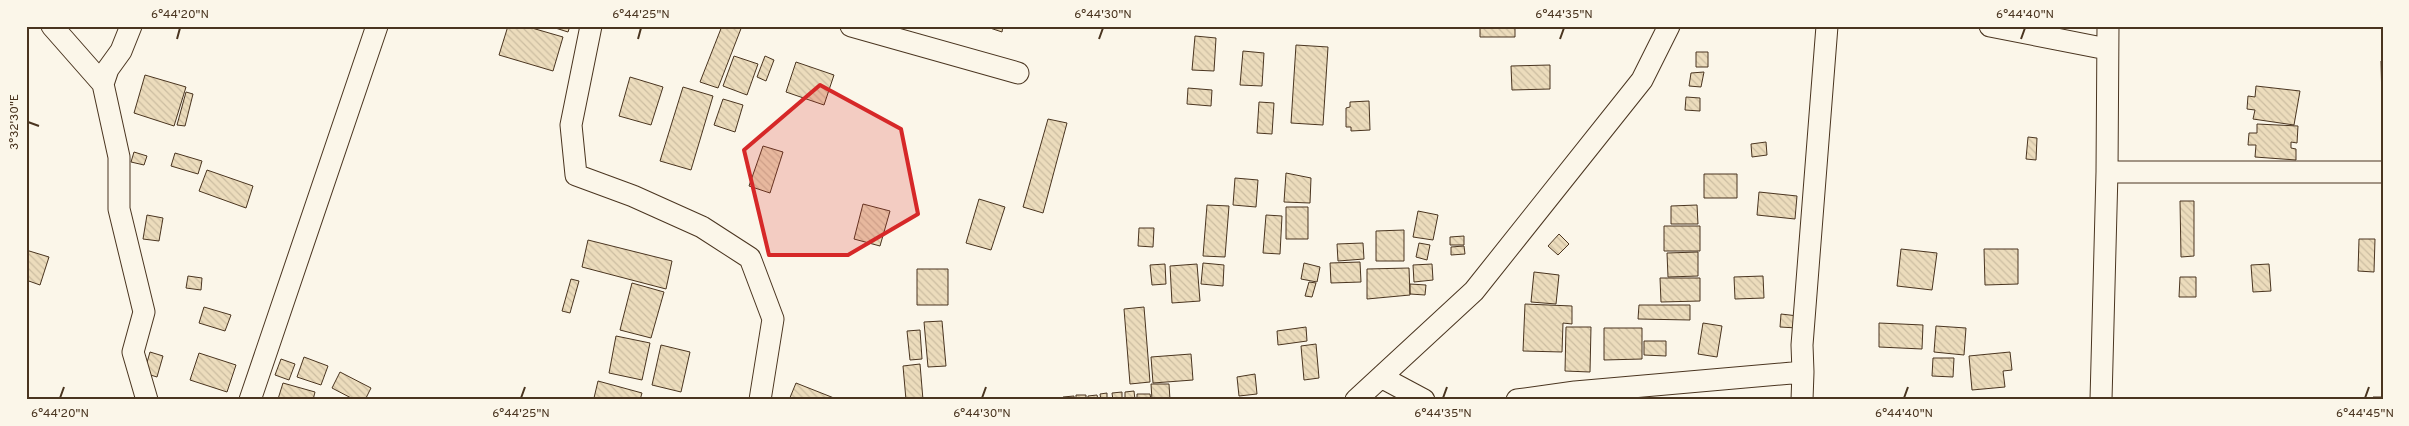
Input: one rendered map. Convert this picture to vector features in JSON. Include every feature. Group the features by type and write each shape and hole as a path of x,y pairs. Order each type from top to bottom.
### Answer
{"street":[{"path":"52,26 103,84 119,156 119,209 144,312 133,352 147,400"},
{"path":"103,84 108,69 121,51 131,26"},
{"path":"250,400 377,26"},
{"path":"591,26 571,125 576,175 633,196 702,227 750,258 773,319 760,400"},
{"path":"851,26 1018,72"},
{"path":"1356,400 1474,291 1642,80 1669,26"},
{"path":"1802,400 1802,345 1827,26"},
{"path":"1990,26 2107,49"},
{"path":"2101,400 2107,172 2108,26"},
{"path":"2107,172 2383,172"},
{"path":"1517,400 1574,392 1803,372"},
{"path":"1381,377 1424,400"}],"highlighted area":[{"path":"820,85 901,129 918,214 848,255 769,255 744,150"}],"building":[{"path":"508,26 525,26 563,37 553,71 499,55"},
{"path":"549,26 570,26 568,32"},
{"path":"722,26 742,26 718,88 700,82"},
{"path":"984,26 1003,26 1002,32"},
{"path":"1322,26 1368,26 1368,28 1322,28"},
{"path":"1480,26 1515,26 1515,37 1480,37"},
{"path":"1195,36 1216,38 1214,71 1192,70"},
{"path":"1296,45 1328,47 1323,125 1291,123"},
{"path":"1243,51 1264,53 1262,86 1240,85"},
{"path":"1696,52 1708,52 1708,67 1696,67"},
{"path":"734,56 758,64 747,95 723,86"},
{"path":"765,56 774,60 766,81 757,77"},
{"path":"2381,61 2383,61 2383,103 2382,103"},
{"path":"796,62 834,75 824,105 786,92"},
{"path":"1550,65 1550,89 1512,90 1511,66"},
{"path":"1704,72 1701,87 1689,86 1691,73"},
{"path":"145,75 186,87 174,126 134,113"},
{"path":"630,77 663,87 651,125 619,116"},
{"path":"2256,86 2300,91 2294,125 2253,119 2255,110 2247,109 2248,96 2255,97"},
{"path":"683,87 713,96 691,170 660,161"},
{"path":"1188,88 1212,90 1211,106 1187,104"},
{"path":"186,92 193,94 185,126 177,125"},
{"path":"1686,97 1700,98 1700,111 1685,110"},
{"path":"723,99 743,105 735,132 714,125"},
{"path":"1369,101 1370,130 1351,131 1351,127 1346,127 1346,108 1350,107 1350,102"},
{"path":"1259,102 1274,103 1272,134 1257,133"},
{"path":"1048,119 1067,123 1043,213 1023,207"},
{"path":"2257,124 2298,126 2297,143 2291,142 2291,148 2296,149 2296,160 2255,157 2256,145 2248,145 2249,133 2257,133"},
{"path":"2028,137 2037,138 2036,160 2026,159"},
{"path":"1766,142 1767,155 1752,157 1751,144"},
{"path":"763,146 783,152 770,193 749,186"},
{"path":"134,152 147,156 144,165 131,162"},
{"path":"175,153 202,161 198,174 171,166"},
{"path":"207,170 253,186 246,208 199,191"},
{"path":"1286,173 1311,178 1310,203 1284,202"},
{"path":"1704,174 1737,174 1737,198 1704,198"},
{"path":"1235,178 1258,180 1256,207 1233,205"},
{"path":"1759,192 1797,196 1795,219 1757,215"},
{"path":"979,199 1005,207 991,250 966,243"},
{"path":"2180,201 2194,201 2194,256 2181,257"},
{"path":"863,204 890,211 880,246 854,239"},
{"path":"1207,205 1229,206 1225,257 1203,256"},
{"path":"1697,205 1698,224 1671,224 1671,206"},
{"path":"1286,207 1308,207 1308,239 1286,239"},
{"path":"1418,211 1438,215 1433,240 1413,237"},
{"path":"147,215 163,218 159,241 143,239"},
{"path":"1266,215 1282,216 1280,254 1263,253"},
{"path":"1664,226 1700,226 1700,251 1664,251"},
{"path":"1139,228 1154,228 1153,247 1138,246"},
{"path":"1404,230 1404,261 1376,261 1376,231"},
{"path":"1559,234 1569,244 1558,255 1548,246"},
{"path":"1464,236 1464,245 1450,245 1450,237"},
{"path":"2359,239 2375,239 2374,272 2358,271"},
{"path":"588,240 672,261 666,289 582,267"},
{"path":"1363,243 1364,259 1338,261 1337,244"},
{"path":"1419,243 1430,245 1427,260 1416,257"},
{"path":"1464,246 1465,254 1451,255 1451,247"},
{"path":"1901,249 1937,253 1932,290 1897,286"},
{"path":"1984,249 2018,249 2018,284 1985,285"},
{"path":"26,250 49,257 40,285 26,280"},
{"path":"1698,252 1698,276 1668,277 1667,253"},
{"path":"1360,262 1361,282 1331,283 1330,263"},
{"path":"1203,263 1224,265 1223,286 1201,284"},
{"path":"1304,263 1320,267 1317,282 1301,279"},
{"path":"1165,264 1166,284 1152,285 1150,265"},
{"path":"1197,264 1200,301 1172,303 1170,266"},
{"path":"1432,264 1433,280 1414,282 1413,265"},
{"path":"2269,264 2271,291 2253,292 2251,265"},
{"path":"1409,268 1410,295 1367,299 1367,269"},
{"path":"917,269 948,269 948,305 917,305"},
{"path":"1534,272 1559,275 1556,304 1531,302"},
{"path":"188,276 202,278 201,290 186,288"},
{"path":"1763,276 1764,298 1735,299 1734,277"},
{"path":"2180,277 2196,277 2196,297 2179,297"},
{"path":"1660,278 1700,278 1700,301 1661,302"},
{"path":"571,279 579,281 570,313 562,311"},
{"path":"1309,282 1316,283 1312,297 1305,296"},
{"path":"632,283 664,292 651,338 620,330"},
{"path":"1410,284 1426,285 1425,295 1410,294"},
{"path":"1525,304 1572,306 1572,324 1563,323 1562,352 1523,351"},
{"path":"1639,305 1690,305 1690,320 1638,319"},
{"path":"204,307 231,315 225,331 199,323"},
{"path":"1144,307 1150,382 1130,384 1124,309"},
{"path":"1781,314 1798,316 1797,328 1780,327"},
{"path":"942,321 946,366 928,367 924,322"},
{"path":"1703,323 1722,326 1717,357 1698,354"},
{"path":"1879,323 1923,325 1922,349 1879,347"},
{"path":"1936,326 1966,328 1964,355 1934,352"},
{"path":"1306,327 1307,341 1278,345 1277,331"},
{"path":"1566,327 1591,327 1590,372 1565,371"},
{"path":"1604,328 1642,328 1642,359 1604,360"},
{"path":"920,330 922,359 910,360 907,331"},
{"path":"616,336 650,343 642,380 609,373"},
{"path":"1644,341 1666,341 1666,356 1644,355"},
{"path":"1316,344 1319,378 1304,380 1301,346"},
{"path":"661,345 690,352 681,392 652,385"},
{"path":"150,352 163,356 157,377 144,373"},
{"path":"2010,352 2012,370 2003,371 2005,387 1972,390 1969,356"},
{"path":"199,353 236,365 227,392 190,380"},
{"path":"1191,354 1193,380 1153,383 1151,357"},
{"path":"304,357 328,366 321,385 297,377"},
{"path":"1933,358 1954,358 1953,377 1932,376"},
{"path":"281,359 295,364 289,380 275,375"},
{"path":"920,364 923,400 906,400 903,366"},
{"path":"340,372 371,388 365,400 355,400 332,388"},
{"path":"1255,374 1257,394 1239,396 1237,377"},
{"path":"598,381 642,393 640,400 594,398"},
{"path":"283,383 315,392 313,400 278,399"},
{"path":"796,383 839,400 789,400"},
{"path":"1151,384 1169,384 1170,400 1152,400"},
{"path":"1134,391 1135,400 1125,400 1125,392"},
{"path":"1122,392 1122,400 1113,400 1112,393"},
{"path":"1107,393 1107,400 1101,400 1100,394"},
{"path":"1137,394 1150,394 1151,400 1137,400"},
{"path":"1076,395 1086,395 1086,400 1076,400"},
{"path":"1097,395 1098,400 1088,400 1088,396"},
{"path":"1074,396 1074,400 1063,400 1063,397"},
{"path":"2373,397 2383,397 2383,400 2373,400"}]}
